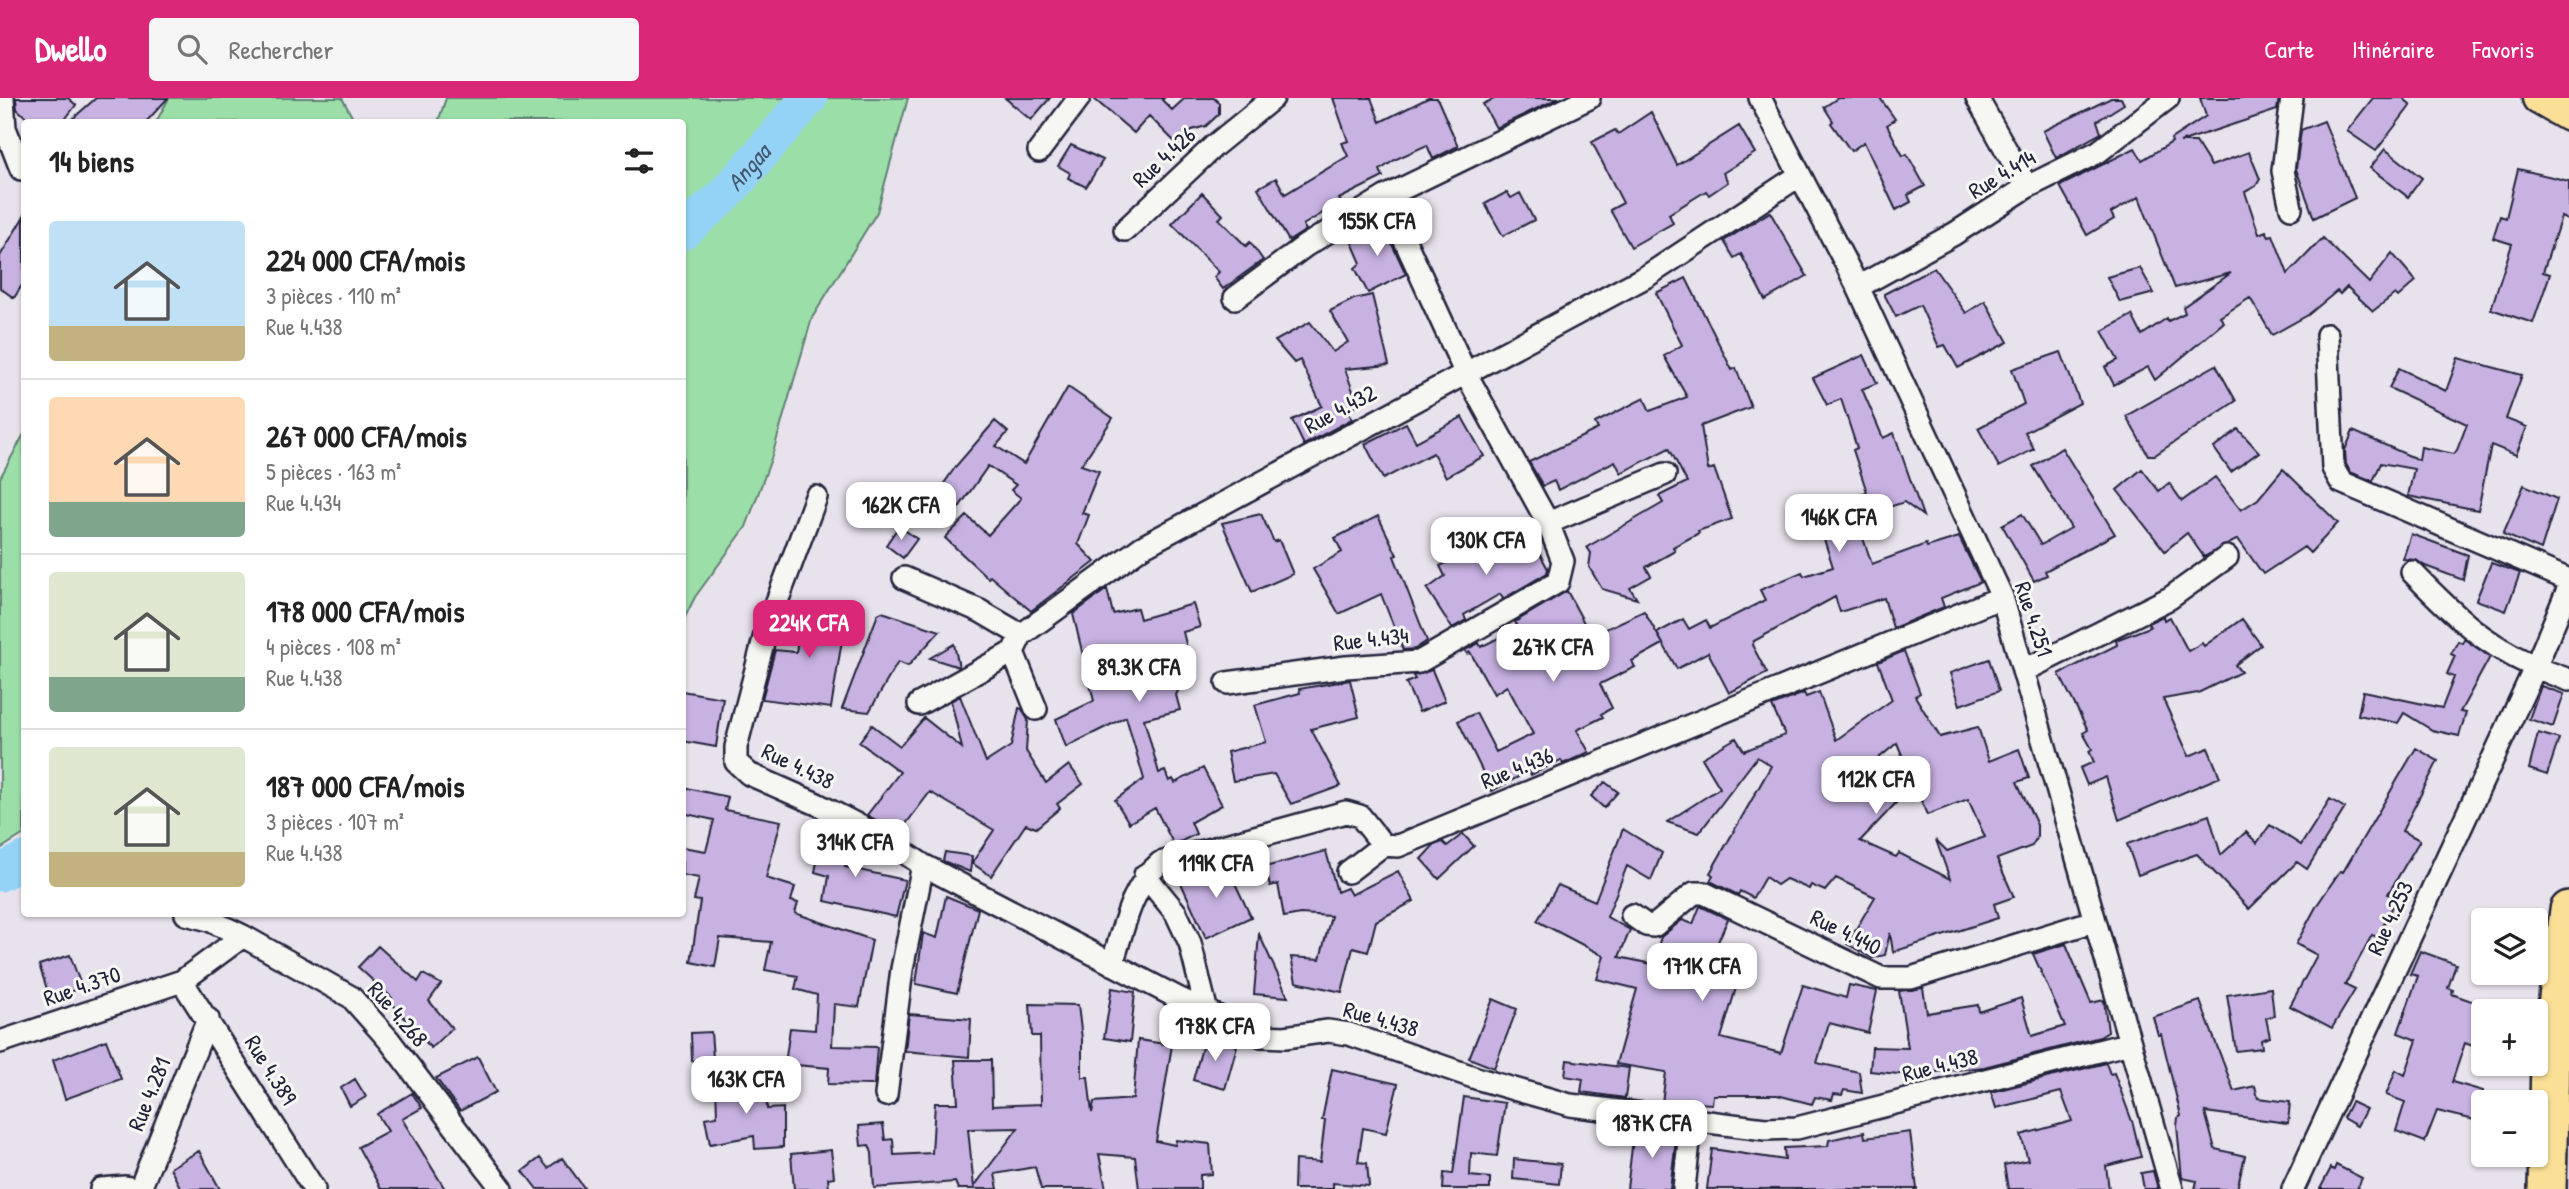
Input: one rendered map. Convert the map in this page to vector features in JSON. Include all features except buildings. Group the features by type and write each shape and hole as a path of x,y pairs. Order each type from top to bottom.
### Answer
{"highway":[{"path":"2547,1189 2550,1062 2564,983 2569,910"}],"street":[{"path":"3,98 6,150 21,169"},
{"path":"1039,150 1079,98"},
{"name":"Rue 4.426","path":"1125,230 1214,146 1273,98"},
{"path":"1235,298 1305,246 1385,197 1589,98"},
{"name":"Rue 4.251","path":"1760,98 1858,287 2002,597 2172,1189"},
{"path":"1977,98 2027,187"},
{"name":"Rue 4.414","path":"1858,287 1954,234 2027,187 2098,152 2168,98"},
{"path":"2291,208 2283,171 2292,98"},
{"name":"Rue 4.432","path":"919,704 1017,643 1142,547 1647,276 1800,175"},
{"name":"Rue 4.434","path":"1227,683 1346,667 1419,662 1558,582 1563,561 1548,523 1465,372 1385,197"},
{"path":"2327,335 2333,468 2341,482 2569,580"},
{"path":"1548,523 1665,474"},
{"name":"Rue 4.438","path":"816,497 766,631 736,747 736,762 749,774 881,837 923,865 1112,964 1207,1012 1262,1036 1285,1037 1328,1031 1357,1035 1479,1079 1570,1105 1765,1129 1797,1128 2130,1043"},
{"path":"2023,671 2170,598 2227,557"},
{"path":"2412,572 2461,622 2490,645 2535,668 2569,680"},
{"path":"904,578 979,611 1017,643 1035,709"},
{"name":"Rue 4.253","path":"2293,1189 2535,668 2569,587"},
{"name":"Rue 4.436","path":"1383,845 1398,846 2002,597"},
{"path":"1112,964 1135,894 1146,875 1160,863 1175,856 1346,812 1360,816 1383,845 1348,872"},
{"path":"886,1096 902,969 923,865"},
{"path":"1146,875 1176,913 1190,943 1207,1012"},
{"name":"Rue 4.440","path":"1632,915 1646,925 1654,926 1694,893 1704,893 1881,978 1897,980 1911,978 2094,920"},
{"name":"Rue 4.268","path":"198,917 243,936 351,997 389,1040 502,1189"},
{"path":"182,981 243,936"},
{"name":"Rue 4.389","path":"182,981 314,1189"},
{"name":"Rue 4.370","path":"0,1042 182,981"},
{"name":"Rue 4.281","path":"140,1189 208,1019"},
{"path":"1684,1189 1691,1122"},
{"path":"101,1189 134,1189"}],"green space":[{"path":"169,98 342,98 353,119 158,119"},
{"path":"446,98 908,98 877,212 812,318 772,456 746,527 695,597 686,615 686,119 439,119"},
{"path":"21,440 21,836 0,849 0,478"}],"waterway":[{"name":"Angaa","path":"686,229 724,196 809,98"},
{"name":"Angaa","path":"0,873 21,862"}]}
